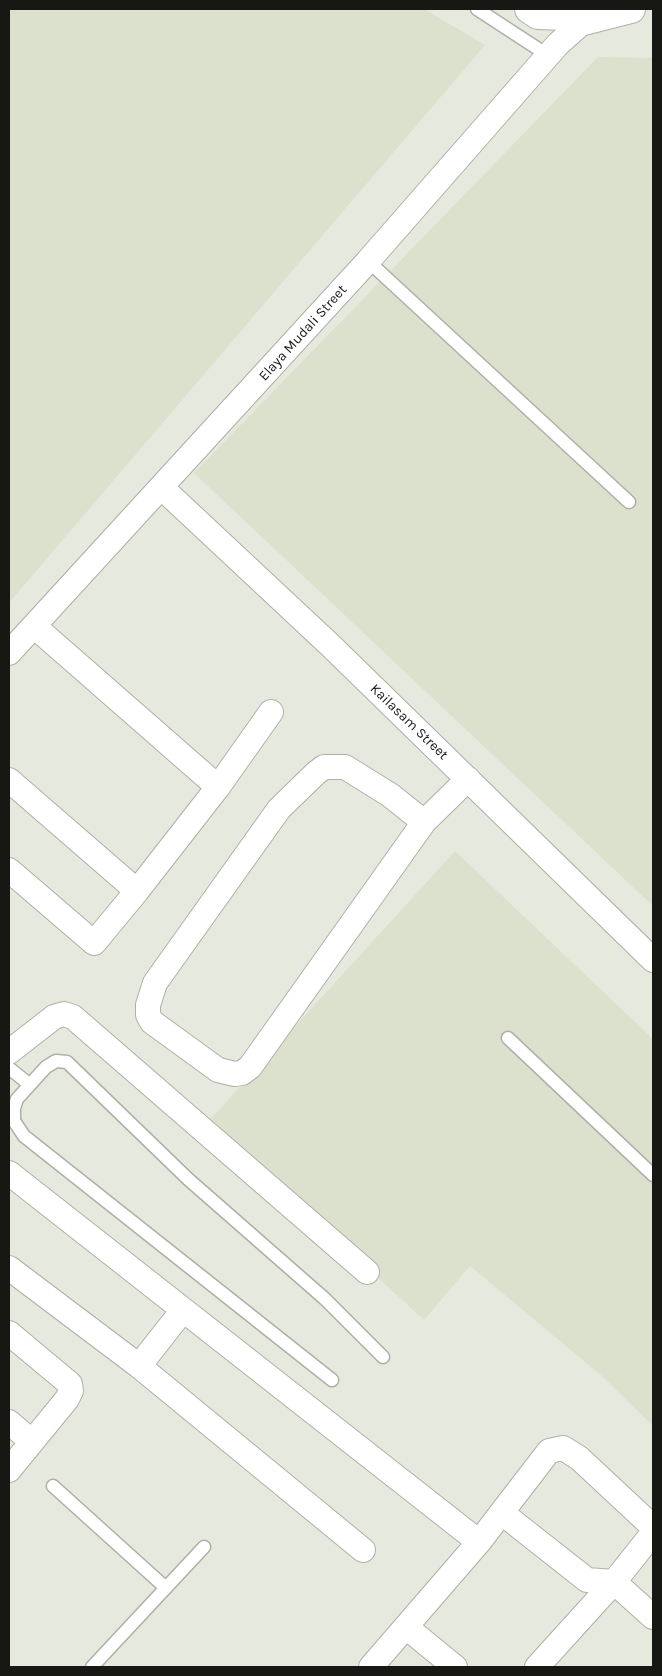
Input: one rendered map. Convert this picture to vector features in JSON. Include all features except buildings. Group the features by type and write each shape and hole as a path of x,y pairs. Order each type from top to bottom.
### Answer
{"main road":[{"path":"529,9 538,15 631,9"}],"street":[{"name":"Elaya Mudali Street","path":"9,653 368,261 549,56 576,14"},
{"name":"Kailasam Street","path":"161,487 330,645 653,960"},
{"path":"34,626 218,787"},
{"path":"9,870 94,942 137,892 218,787 271,712"},
{"path":"424,822 390,795 344,767 324,767 279,809 155,983 148,1005 148,1015 152,1022 218,1070 235,1074 242,1073 250,1068 424,822 468,779"},
{"path":"9,780 137,892"},
{"path":"9,1052 54,1017 64,1014 73,1017 367,1272"},
{"path":"9,1173 479,1542"},
{"path":"9,1268 139,1366 363,1550"},
{"path":"139,1366 183,1310"},
{"path":"9,1333 70,1384 71,1391 67,1400 9,1470"},
{"path":"9,1422 32,1442"},
{"path":"371,1667 479,1542 549,1451 563,1448 579,1458 653,1527"},
{"path":"502,1513 587,1580 614,1582 653,1617"},
{"path":"537,1667 614,1582 653,1533"},
{"path":"406,1627 455,1667"}],"lane":[{"path":"477,9 549,56"},
{"path":"368,261 629,502"},
{"path":"508,1038 653,1175"},
{"path":"332,1380 24,1136 14,1121 16,1100 46,1067 56,1061 67,1062 188,1179 325,1299 383,1357"},
{"path":"9,1068 29,1084"},
{"path":"52,1486 166,1588"},
{"path":"92,1667 204,1547"}],"shaded area":[{"path":"9,9 424,9 485,45 9,603"},
{"path":"598,57 653,58 653,906 194,473"},
{"path":"455,851 653,1039 653,1426 603,1377 470,1266 424,1320 208,1122"}]}
